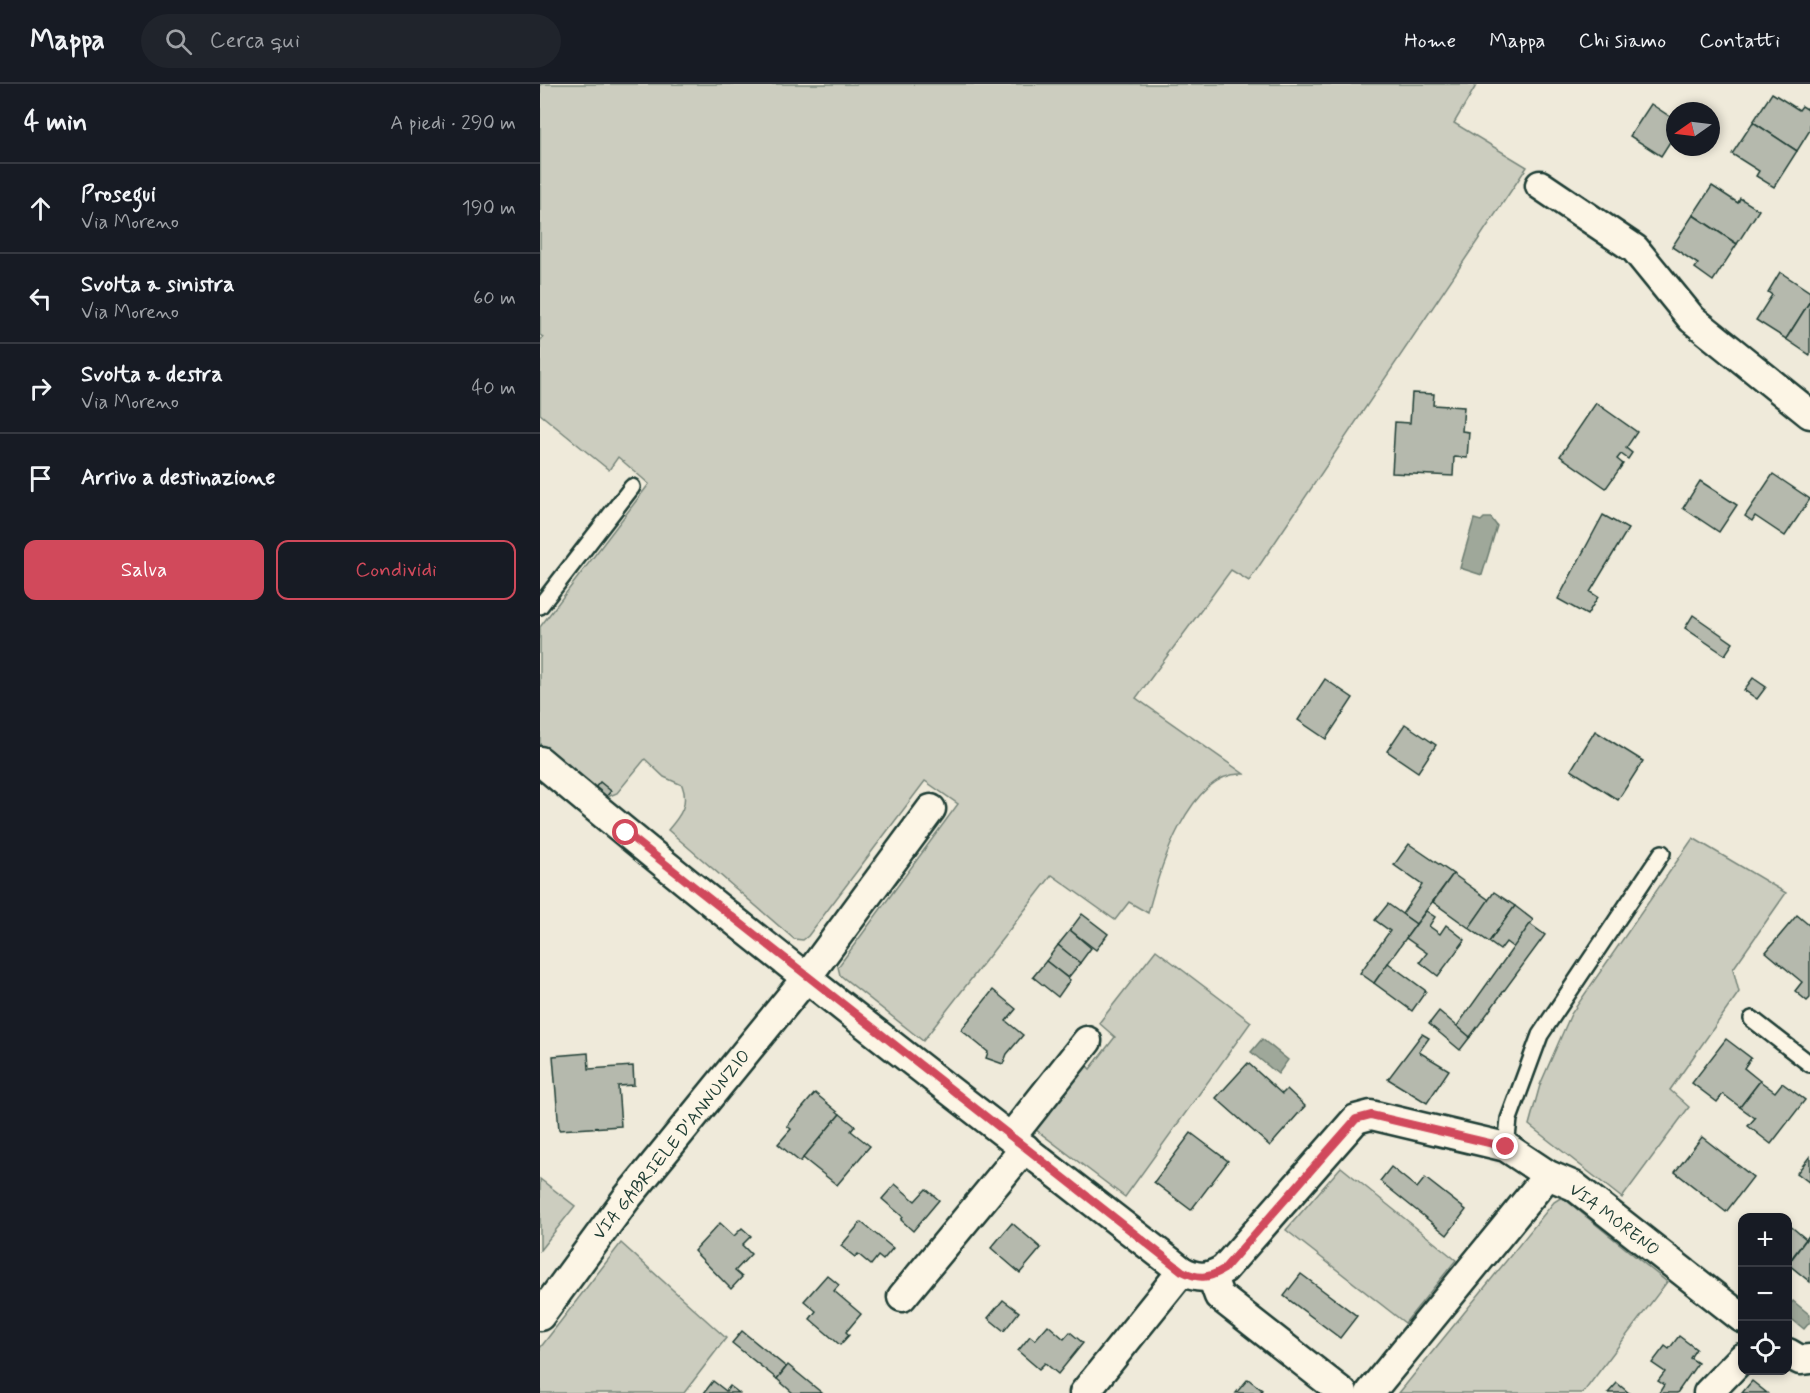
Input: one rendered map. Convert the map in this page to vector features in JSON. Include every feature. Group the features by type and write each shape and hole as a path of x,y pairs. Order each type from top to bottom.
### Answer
{"street":[{"path":"1540,185 1635,249 1692,319 1810,414"},
{"path":"540,761 626,833 807,977 1182,1271 1196,1278 1212,1277 1219,1296 1343,1393"},
{"name":"VIA GABRIELE D'ANNUNZIO","path":"540,1316 626,1199 807,977 931,809"},
{"path":"902,1297 1018,1143 1087,1041"},
{"name":"VIA MORENO","path":"1212,1277 1224,1269 1356,1119 1371,1115 1506,1147 1548,1175 1574,1186 1738,1314"},
{"path":"1370,1393 1548,1175"},
{"path":"1084,1393 1182,1271"},
{"path":"1792,1355 1800,1360 1810,1359"},
{"path":"1708,1393 1738,1363"}],"lane":[{"path":"540,606 632,487"},
{"path":"1506,1147 1509,1119 1540,1035 1662,853"},
{"path":"1752,1019 1810,1065"}],"shaded area":[{"path":"540,84 1477,84 1454,123 1527,167 1249,581 1231,570 1136,698 1244,774 1225,777 1207,788 1192,805 1169,850 1148,913 1129,902 1115,920 1052,875 923,1041 840,975 838,967 958,804 925,781 808,936 803,940 794,939 668,830 677,819 684,804 682,785 664,777 645,759 617,793 605,798 611,791 600,782 594,789 540,744 540,627 649,484 618,457 609,470 540,414 540,341 543,337 540,335"},
{"path":"1484,518 1491,518 1497,526 1482,575 1460,568 1474,519 1481,521"},
{"path":"1693,838 1786,893 1733,969 1739,992 1670,1090 1689,1107 1622,1198 1529,1125 1540,1085 1571,1014"},
{"path":"1156,950 1251,1022 1125,1197 1035,1129 1085,1064 1090,1069 1115,1037 1099,1023"},
{"path":"1262,1039 1288,1060 1278,1074 1251,1052"},
{"path":"1341,1167 1456,1260 1405,1323 1286,1230"},
{"path":"540,1179 575,1206 540,1250"},
{"path":"1562,1197 1667,1282 1583,1393 1399,1393 1554,1202"},
{"path":"621,1243 726,1338 684,1393 540,1393 540,1348"},
{"path":"1792,1302 1810,1315 1810,1322 1804,1329 1792,1319"}],"building":[{"path":"1772,93 1799,110 1802,106 1810,111 1810,130 1797,151 1753,122"},
{"path":"1651,104 1666,114 1666,148 1661,156 1630,136"},
{"path":"1753,122 1797,151 1774,187 1756,176 1759,171 1732,154"},
{"path":"1712,186 1738,203 1740,198 1759,210 1737,244 1693,215"},
{"path":"1693,215 1737,244 1713,281 1695,268 1698,264 1672,247"},
{"path":"1780,272 1810,292 1810,301 1786,339 1756,320 1772,295 1768,292"},
{"path":"1810,301 1810,355 1786,339"},
{"path":"1412,393 1434,394 1433,405 1464,407 1462,431 1469,432 1467,458 1454,457 1453,476 1392,473 1395,422 1410,423"},
{"path":"1596,403 1637,432 1626,448 1632,453 1628,459 1621,454 1617,459 1623,464 1606,488 1560,456"},
{"path":"1773,474 1810,499 1785,536 1755,516 1752,521 1745,516"},
{"path":"1700,481 1737,505 1719,532 1683,508"},
{"path":"1603,515 1628,529 1590,592 1598,597 1587,615 1558,599"},
{"path":"1693,615 1733,643 1725,655 1685,628"},
{"path":"1753,678 1766,687 1757,699 1744,690"},
{"path":"1325,679 1353,698 1326,739 1298,720"},
{"path":"1405,724 1436,745 1418,772 1387,751"},
{"path":"1595,731 1643,761 1618,800 1571,770"},
{"path":"600,782 611,791 605,798 594,789"},
{"path":"1409,844 1453,874 1416,924 1402,914 1422,885 1394,865"},
{"path":"1453,874 1489,900 1469,928 1433,902"},
{"path":"1494,892 1515,906 1489,942 1469,928"},
{"path":"1388,904 1416,924 1374,983 1360,973 1390,931 1375,920"},
{"path":"1515,906 1533,920 1514,948 1506,942 1500,950 1489,942"},
{"path":"1426,911 1435,917 1429,926 1440,934 1446,925 1465,940 1438,976 1420,962 1427,953 1406,938"},
{"path":"1082,914 1108,934 1096,950 1070,930"},
{"path":"1797,915 1810,926 1810,998 1807,1001 1795,991 1802,982 1766,952"},
{"path":"1530,924 1545,935 1470,1037 1457,1026"},
{"path":"1070,930 1091,948 1080,963 1058,945"},
{"path":"1058,945 1080,963 1068,978 1046,961"},
{"path":"1046,961 1070,980 1058,997 1033,977"},
{"path":"1388,963 1426,991 1412,1011 1374,983"},
{"path":"993,990 1016,1009 1006,1021 1023,1035 1007,1054 1003,1064 986,1058 988,1052 961,1030"},
{"path":"1439,1011 1470,1037 1460,1050 1429,1024"},
{"path":"1422,1034 1429,1038 1419,1052 1449,1070 1427,1103 1388,1079"},
{"path":"1726,1039 1751,1058 1744,1068 1760,1081 1740,1107 1723,1094 1717,1102 1692,1083"},
{"path":"588,1053 589,1069 633,1066 634,1085 618,1086 621,1126 559,1130 553,1056"},
{"path":"1248,1063 1282,1094 1287,1089 1305,1106 1270,1146 1216,1098"},
{"path":"1760,1081 1775,1092 1782,1083 1805,1100 1771,1144 1748,1126 1755,1118 1740,1107"},
{"path":"815,1093 840,1114 800,1162 778,1144 791,1129 787,1126"},
{"path":"840,1114 855,1126 851,1131 870,1146 837,1185 803,1158"},
{"path":"1191,1133 1228,1161 1191,1210 1154,1182"},
{"path":"1702,1137 1753,1177 1726,1212 1675,1172"},
{"path":"1810,1156 1810,1183 1797,1173"},
{"path":"1391,1167 1417,1188 1425,1178 1466,1210 1447,1235 1380,1181"},
{"path":"895,1184 915,1201 926,1189 939,1200 913,1231 901,1220 903,1217 882,1199"},
{"path":"861,1222 893,1248 883,1260 878,1256 871,1265 858,1254 855,1257 841,1246"},
{"path":"720,1223 734,1236 742,1228 751,1236 742,1245 751,1254 735,1271 742,1277 731,1289 694,1251"},
{"path":"1012,1223 1041,1248 1020,1273 991,1248"},
{"path":"1792,1227 1806,1239 1792,1258"},
{"path":"1810,1234 1810,1282 1792,1267 1792,1259"},
{"path":"1301,1274 1357,1316 1340,1338 1284,1296"},
{"path":"827,1275 839,1285 834,1291 861,1314 846,1332 849,1335 840,1345 810,1319 816,1311 804,1301"},
{"path":"1003,1300 1019,1312 1004,1331 988,1318"},
{"path":"1048,1325 1064,1339 1070,1332 1083,1343 1058,1374 1045,1363 1039,1369 1018,1351 1030,1336 1035,1340"},
{"path":"742,1331 786,1367 777,1379 732,1343"},
{"path":"1679,1336 1696,1349 1690,1358 1698,1363 1677,1393 1659,1393 1664,1385 1658,1381 1665,1372 1652,1363 1665,1346 1669,1349"},
{"path":"788,1365 822,1393 793,1393 777,1379"},
{"path":"1248,1379 1262,1390 1260,1393 1236,1393"},
{"path":"713,1381 726,1391 730,1386 739,1393 704,1393"},
{"path":"1752,1381 1767,1393 1742,1393"},
{"path":"1617,1383 1629,1393 1608,1393"}],"route":[{"path":"626,833 1024,1148 1182,1271 1196,1278 1212,1277 1224,1269 1356,1119 1371,1115 1506,1147"}]}
